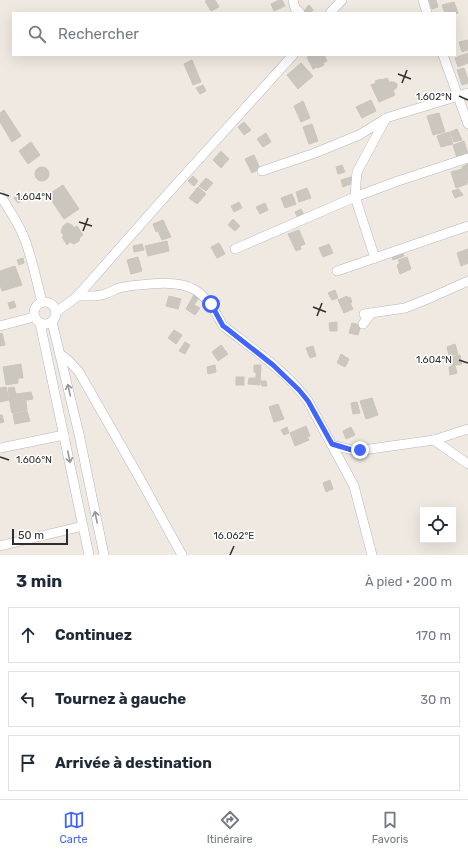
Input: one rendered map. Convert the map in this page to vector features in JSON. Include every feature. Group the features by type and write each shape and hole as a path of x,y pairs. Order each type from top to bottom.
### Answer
{"street":[{"path":"293,0 295,8 299,12"},
{"path":"331,12 342,0"},
{"path":"423,0 427,12"},
{"path":"56,312 77,296 292,56"},
{"path":"443,56 468,124"},
{"path":"262,171 315,153 359,135 386,118 468,93"},
{"path":"374,258 355,197 357,172 386,118"},
{"path":"235,249 355,197 468,158"},
{"path":"0,195 13,216 29,250 42,302"},
{"path":"338,271 468,226"},
{"path":"363,324 367,314 405,308 468,281"},
{"path":"77,296 100,296 120,288 166,282 182,285 196,290 204,295 211,304 223,326 273,365 299,390 308,401 356,490 372,555"},
{"path":"0,326 37,320 46,324 52,322 56,316 56,312 50,302 42,302 38,304 33,312 37,320 64,435 89,555"},
{"path":"52,322 79,434 104,555"},
{"path":"60,354 79,372 182,555"},
{"path":"332,444 356,451 434,440 468,429"},
{"path":"0,448 64,435"},
{"path":"434,440 468,464"},
{"path":"0,546 83,526"}],"building":[{"path":"215,0 219,7 211,11 205,1"},
{"path":"282,0 285,6 274,11 271,4"},
{"path":"429,0 436,0 438,7 432,9"},
{"path":"454,2 458,13 445,12 442,5"},
{"path":"309,5 313,10 311,12 304,11"},
{"path":"468,40 468,50 462,52 459,42"},
{"path":"468,53 468,63 458,67 455,58"},
{"path":"324,56 327,61 323,63 324,65 313,69 307,57"},
{"path":"192,60 201,82 193,85 184,64"},
{"path":"301,63 313,76 298,89 287,75"},
{"path":"464,68 468,83 462,85 457,70"},
{"path":"387,78 389,82 394,82 397,84 397,87 393,91 395,95 379,102 371,85 376,83 375,81"},
{"path":"203,85 206,91 200,94 196,88"},
{"path":"371,100 376,111 362,118 356,107"},
{"path":"303,101 310,118 301,122 294,106"},
{"path":"4,110 21,136 12,142 0,122 0,113"},
{"path":"439,113 445,132 433,135 427,116"},
{"path":"244,122 251,130 244,135 238,127"},
{"path":"312,124 318,141 309,144 303,127"},
{"path":"457,129 462,140 454,142 450,132"},
{"path":"449,132 453,144 441,147 437,136"},
{"path":"266,133 271,142 263,147 257,139"},
{"path":"464,141 468,154 457,158 453,145"},
{"path":"31,142 40,155 28,164 19,151"},
{"path":"221,151 229,159 221,168 213,160"},
{"path":"254,155 260,169 252,173 245,159"},
{"path":"468,164 468,183 462,167"},
{"path":"342,165 345,172 338,174 336,167"},
{"path":"39,167 45,167 49,171 49,177 45,181 39,181 35,177 35,171"},
{"path":"462,169 467,184 456,188 451,172"},
{"path":"193,176 198,181 194,186 188,181"},
{"path":"351,177 353,183 343,187 341,180"},
{"path":"206,178 213,183 206,191 199,186"},
{"path":"63,185 79,209 64,219 48,195"},
{"path":"198,187 206,194 197,204 189,198"},
{"path":"307,188 311,198 299,202 296,192"},
{"path":"459,189 463,195 455,198 452,191"},
{"path":"20,194 24,200 18,203 14,198"},
{"path":"292,194 296,204 285,208 281,198"},
{"path":"239,202 242,208 234,212 231,206"},
{"path":"265,203 268,210 260,214 256,207"},
{"path":"301,209 304,215 298,218 295,212"},
{"path":"233,219 240,226 235,231 228,225"},
{"path":"163,220 171,237 162,240 158,231 156,232 153,224"},
{"path":"67,223 72,225 74,228 77,226 83,235 80,237 79,241 74,244 70,242 67,245 62,237 64,236 61,232 63,226"},
{"path":"299,230 305,244 300,246 301,249 296,251 288,234"},
{"path":"167,241 169,251 148,256 145,246"},
{"path":"219,243 225,254 217,258 211,247"},
{"path":"142,244 144,250 134,252 133,246"},
{"path":"329,244 333,253 323,257 319,248"},
{"path":"468,249 468,263 461,266 457,253"},
{"path":"402,250 404,256 393,260 391,254"},
{"path":"138,257 142,271 131,274 127,260"},
{"path":"407,257 411,269 400,274 397,265 400,263 398,260"},
{"path":"23,258 24,263 19,265 17,260"},
{"path":"15,266 22,285 2,291 0,285 0,271"},
{"path":"335,290 338,298 332,300 328,293"},
{"path":"195,293 200,296 194,305 200,308 195,315 186,309"},
{"path":"169,296 181,299 178,309 166,306"},
{"path":"347,296 348,298 350,297 352,302 350,303 353,309 344,313 338,300"},
{"path":"14,301 16,307 10,309 8,303"},
{"path":"337,322 337,331 330,331 329,323"},
{"path":"352,323 361,325 358,335 349,333"},
{"path":"174,330 182,335 176,344 168,338"},
{"path":"2,333 5,345 0,346 0,334"},
{"path":"185,342 190,345 185,354 179,351"},
{"path":"455,344 458,354 449,356 447,347"},
{"path":"221,345 228,354 218,361 212,352"},
{"path":"313,346 316,356 310,358 306,348"},
{"path":"341,354 349,359 345,367 337,363"},
{"path":"460,355 462,364 452,366 450,357"},
{"path":"21,364 23,378 18,378 18,383 6,385 3,367"},
{"path":"215,365 216,372 208,374 207,367"},
{"path":"254,365 261,365 260,385 248,384 249,378 256,378"},
{"path":"455,366 457,373 450,375 449,367"},
{"path":"236,377 244,377 244,385 236,385"},
{"path":"261,381 266,381 267,386 262,386"},
{"path":"6,387 9,400 0,402 0,388"},
{"path":"14,387 16,394 31,392 33,399 10,403 8,388"},
{"path":"372,398 378,415 366,419 360,401"},
{"path":"26,401 27,410 12,413 10,404"},
{"path":"357,402 360,413 353,414 351,403"},
{"path":"278,404 284,419 274,422 269,407"},
{"path":"27,411 30,421 15,424 13,414"},
{"path":"0,415 2,415 4,422 0,423"},
{"path":"306,426 310,436 307,437 309,440 295,446 290,433"},
{"path":"287,427 289,433 284,435 281,430"},
{"path":"351,427 355,435 346,439 343,431"},
{"path":"330,480 333,489 326,492 323,483"}],"route":[{"path":"211,304 223,326 273,365 299,390 308,401 332,444 356,451 360,450"}]}
